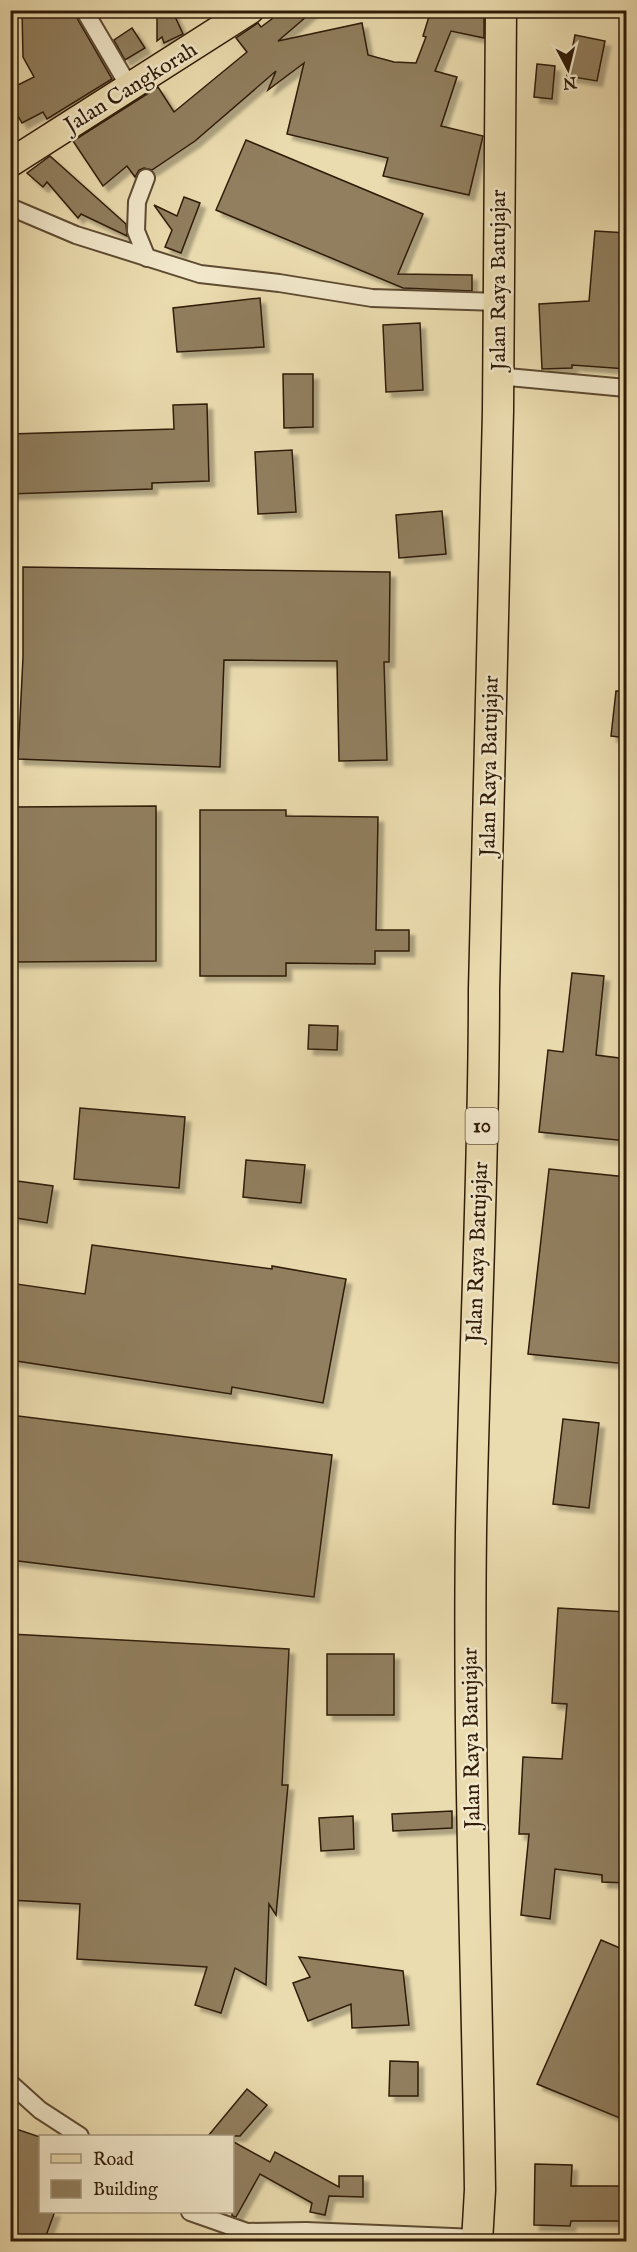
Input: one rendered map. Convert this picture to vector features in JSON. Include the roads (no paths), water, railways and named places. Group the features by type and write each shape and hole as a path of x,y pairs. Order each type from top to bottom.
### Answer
{"highway":[{"name":"Jalan Raya Batujajar","path":"477,2240 480,2190 471,1668 471,1534 484,1072 498,376 501,10"}],"main road":[{"name":"Jalan Cangkorah","path":"10,163 250,10"}],"street":[{"path":"87,10 87,15 130,88"},
{"path":"146,177 137,201 136,231 147,258"},
{"path":"10,207 76,235 200,274 279,283 372,298 498,302"},
{"path":"498,376 627,388"},
{"path":"10,2083 40,2110 78,2135"},
{"path":"195,2213 247,2232 306,2230 477,2240"}]}
